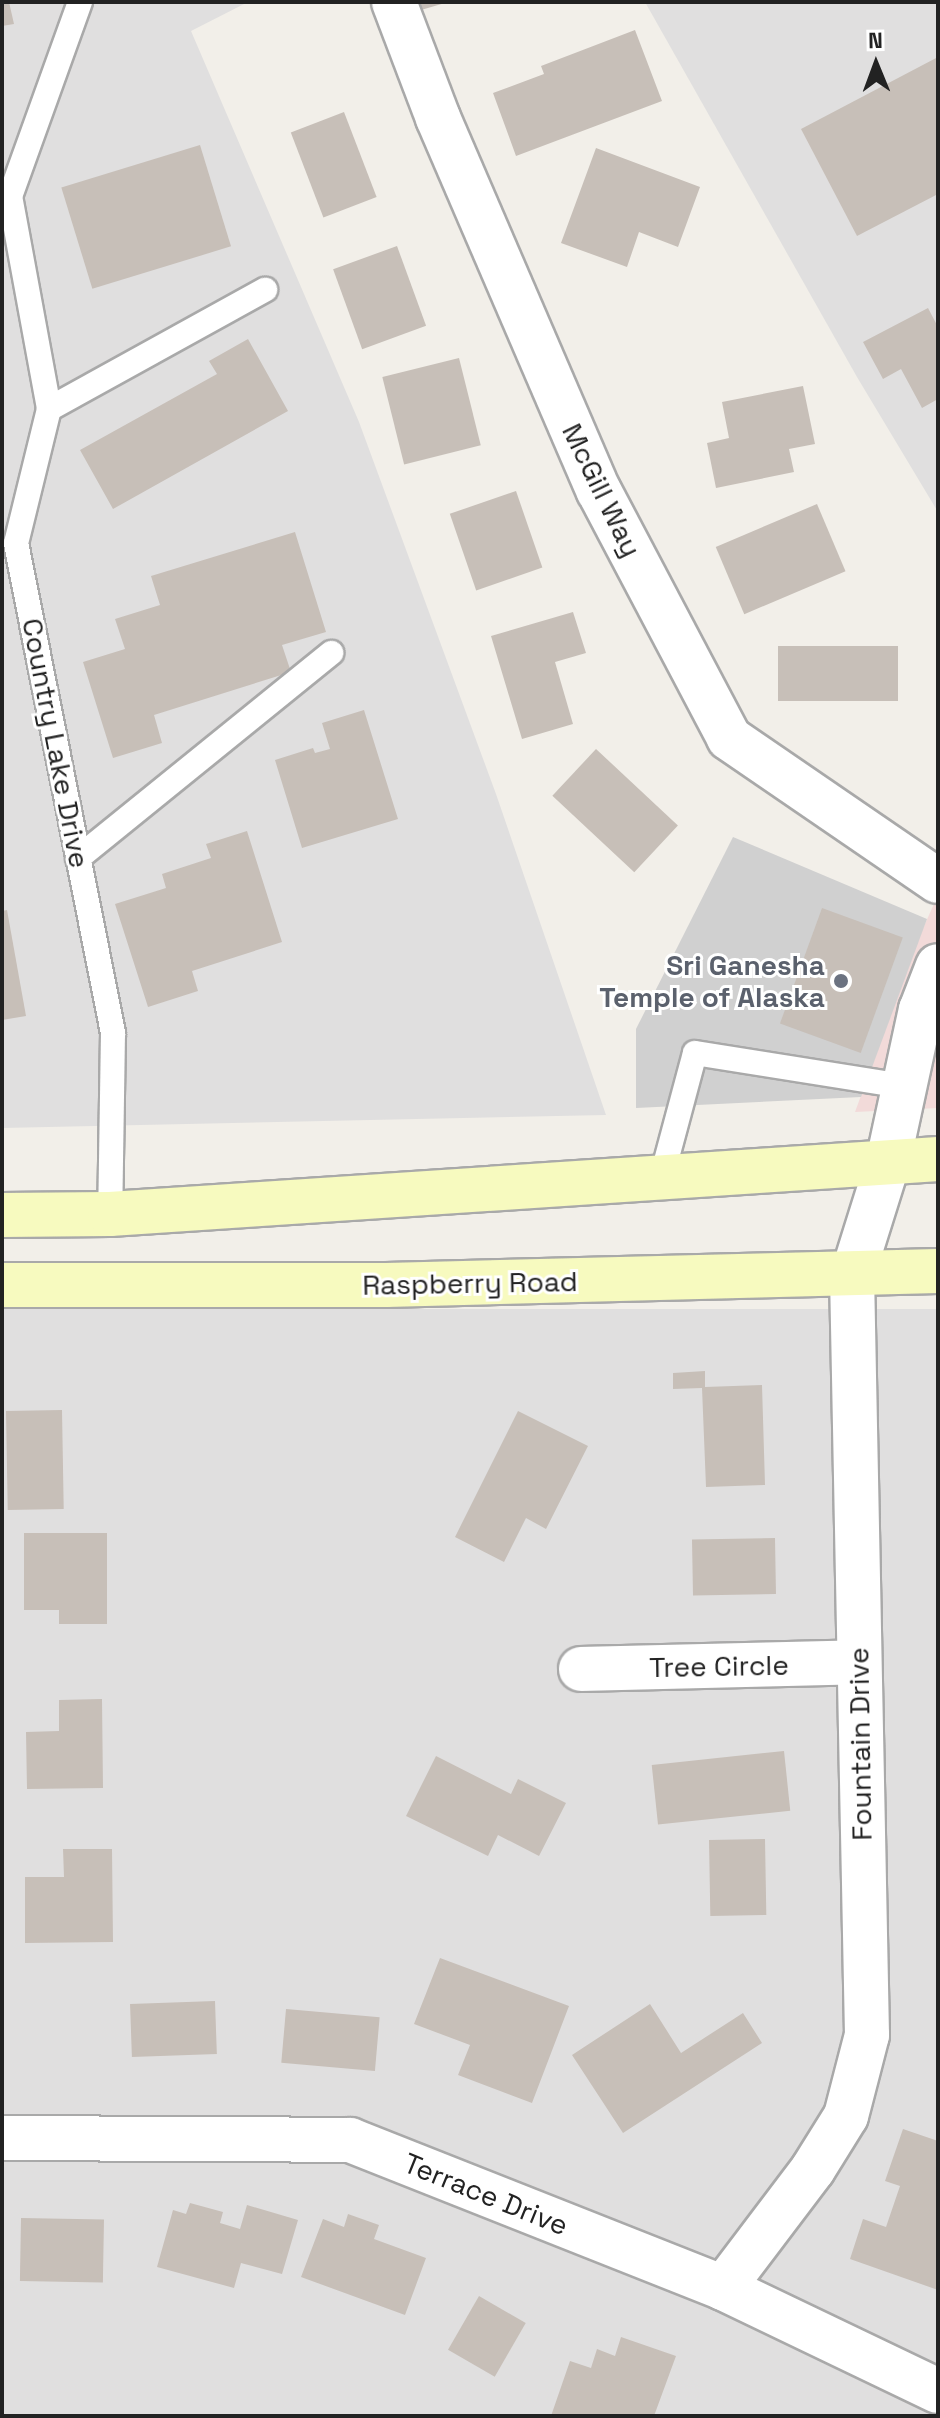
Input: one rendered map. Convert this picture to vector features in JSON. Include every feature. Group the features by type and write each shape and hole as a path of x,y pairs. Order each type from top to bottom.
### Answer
{"main road":[{"path":"2,1215 110,1214 938,1159"},
{"name":"Raspberry Road","path":"2,1285 386,1285 852,1277 938,1271"}],"street":[{"name":"McGill Way","path":"394,2 438,118 599,491 729,738 938,881"},
{"path":"888,1162 921,1010 938,966"},
{"name":"Fountain Drive","path":"723,2288 813,2169 856,2091 867,2035 852,1277 888,1162"},
{"name":"Tree Circle","path":"581,1669 858,1662"},
{"name":"Terrace Drive","path":"2,2138 350,2140 723,2288 938,2391"}],"lane":[{"name":"Country Lake Drive","path":"80,2 10,196 49,409 16,543 113,1033 110,1214"},
{"path":"49,409 265,290"},
{"path":"78,858 331,653"},
{"path":"662,1176 695,1053 904,1086"}],"shaded area":[{"path":"2,2 248,2 191,31 359,422 496,794 606,1115 2,1128"},
{"path":"645,2 938,2 938,512 857,377"},
{"path":"733,837 927,919 861,1097 636,1108 636,1029"},
{"path":"938,895 938,1108 855,1112 920,935"},
{"path":"2,1309 938,1309 938,2416 2,2416"}],"building":[{"path":"2,2 9,2 14,24 2,26"},
{"path":"417,2 445,2 445,3 421,10"},
{"path":"635,30 662,101 516,156 493,93 544,74 541,66"},
{"path":"938,57 938,194 857,236 801,129"},
{"path":"344,112 377,197 323,217 291,132"},
{"path":"200,145 231,246 92,289 61,187"},
{"path":"596,148 700,187 678,247 639,232 627,267 561,243"},
{"path":"397,246 426,326 362,349 333,269"},
{"path":"928,308 938,327 938,399 922,408 901,369 883,379 863,342"},
{"path":"248,339 288,411 113,509 80,450 217,374 209,361"},
{"path":"459,358 481,445 404,464 382,377"},
{"path":"803,386 815,444 789,449 794,472 716,488 707,443 729,438 722,402"},
{"path":"516,491 542,568 476,590 450,514"},
{"path":"817,504 846,571 744,614 716,547"},
{"path":"295,532 326,632 282,645 291,672 154,715 162,743 113,758 83,662 125,649 115,619 160,605 151,576"},
{"path":"573,612 586,653 555,662 573,724 522,739 491,636"},
{"path":"778,646 898,646 898,701 778,701"},
{"path":"364,710 398,819 302,848 275,760 313,748 315,753 330,749 322,723"},
{"path":"596,749 678,825 634,872 552,796"},
{"path":"247,831 282,942 192,971 198,991 148,1007 115,904 166,888 162,874 211,858 206,844"},
{"name":"Sri Ganesha Temple of Alaska","path":"822,908 903,937 861,1053 780,1024"},
{"path":"7,910 26,1016 2,1020 2,911"},
{"path":"705,1371 705,1387 762,1385 765,1485 706,1487 702,1388 673,1389 673,1373"},
{"path":"62,1410 64,1509 8,1510 6,1411"},
{"path":"518,1411 588,1446 546,1529 526,1518 504,1562 455,1537"},
{"path":"24,1533 107,1533 107,1624 59,1624 59,1610 24,1610"},
{"path":"775,1538 776,1594 693,1595 692,1539"},
{"path":"102,1699 103,1788 27,1789 26,1732 59,1731 59,1700"},
{"path":"784,1751 790,1811 658,1825 652,1765"},
{"path":"436,1756 511,1794 518,1779 566,1803 539,1856 498,1835 488,1856 406,1816"},
{"path":"765,1839 766,1915 710,1916 709,1840"},
{"path":"63,1849 112,1849 113,1942 25,1943 25,1877 64,1877"},
{"path":"440,1958 569,2006 532,2103 458,2075 470,2045 414,2024"},
{"path":"215,2001 217,2054 132,2057 130,2004"},
{"path":"650,2004 681,2053 743,2013 762,2043 623,2133 572,2055"},
{"path":"286,2009 380,2017 375,2071 281,2063"},
{"path":"903,2129 938,2141 938,2290 850,2259 863,2219 886,2227 900,2186 885,2181"},
{"path":"190,2203 223,2212 220,2223 240,2229 247,2205 298,2220 282,2274 241,2263 234,2288 157,2267 173,2210 186,2214"},
{"path":"348,2214 379,2225 374,2239 426,2258 405,2315 301,2277 323,2219 344,2227"},
{"path":"21,2218 104,2219 103,2282 20,2281"},
{"path":"479,2296 526,2323 495,2377 448,2350"},
{"path":"621,2337 676,2356 654,2416 551,2416 570,2361 591,2368 597,2349 615,2356"}],"place":[{"name":"Sri Ganesha Temple of Alaska","path":"841,981"}]}
